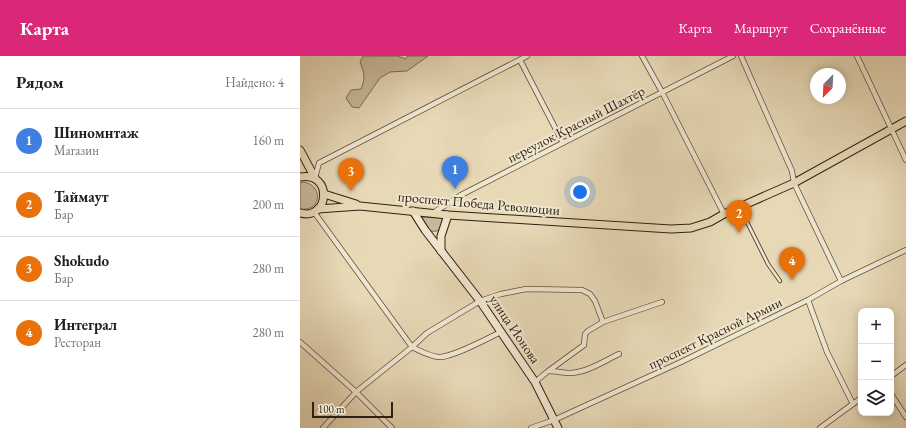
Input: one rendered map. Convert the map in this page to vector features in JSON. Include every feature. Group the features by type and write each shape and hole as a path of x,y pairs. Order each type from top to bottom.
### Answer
{"main road":[{"name":"проспект Победа Революции","path":"301,215 316,211 360,206 432,214 671,230 691,228 710,222 724,214 794,183 906,121"},
{"path":"300,150 315,178 323,188 324,200 316,211"},
{"path":"300,177 310,176 315,178"},
{"name":"проспект Победа Революции","path":"324,194 360,206"},
{"name":"улица Ионова","path":"413,211 417,219 480,301 535,382 558,428"},
{"path":"441,251 441,236 448,215"}],"street":[{"path":"315,178 319,163 528,56"},
{"path":"642,56 724,214"},
{"name":"переулок Красный Шахтёр","path":"432,214 461,195 733,56"},
{"path":"741,56 792,171 794,183 841,281"},
{"path":"857,56 906,160"},
{"path":"520,60 563,143"},
{"path":"316,211 412,347 425,354 439,357 456,353 501,332"},
{"name":"проспект Красной Армии","path":"531,428 554,420 681,362 808,300 841,281 906,250"},
{"path":"323,428 356,392 427,333 480,301 501,294 526,289 582,290 590,294 595,301 603,322"},
{"path":"808,300 827,352 853,404"},
{"path":"535,382 582,347 585,334 588,330 603,322 662,302"},
{"path":"300,342 356,392 392,428"},
{"path":"547,372 579,372 619,354"},
{"path":"894,374 906,365"},
{"path":"894,399 906,417"},
{"path":"820,428 826,426 858,400"}],"lane":[{"path":"740,207 768,264 780,281"}],"shaded area":[{"path":"363,56 398,56 405,59 408,56 428,56 407,71 390,72 380,78 359,108 352,107 346,98 351,90 361,89 364,82 363,69 360,62"},
{"path":"304,182 311,185 315,189 317,198 316,203 312,207 300,209 300,183"},
{"path":"422,217 442,218 443,223 439,230 431,231 422,222"}],"place":[{"name":"Шиномнтаж","path":"455,189"},
{"name":"Shokudo","path":"351,191"},
{"name":"Таймаут","path":"739,233"},
{"name":"Интеграл","path":"792,280"}]}
